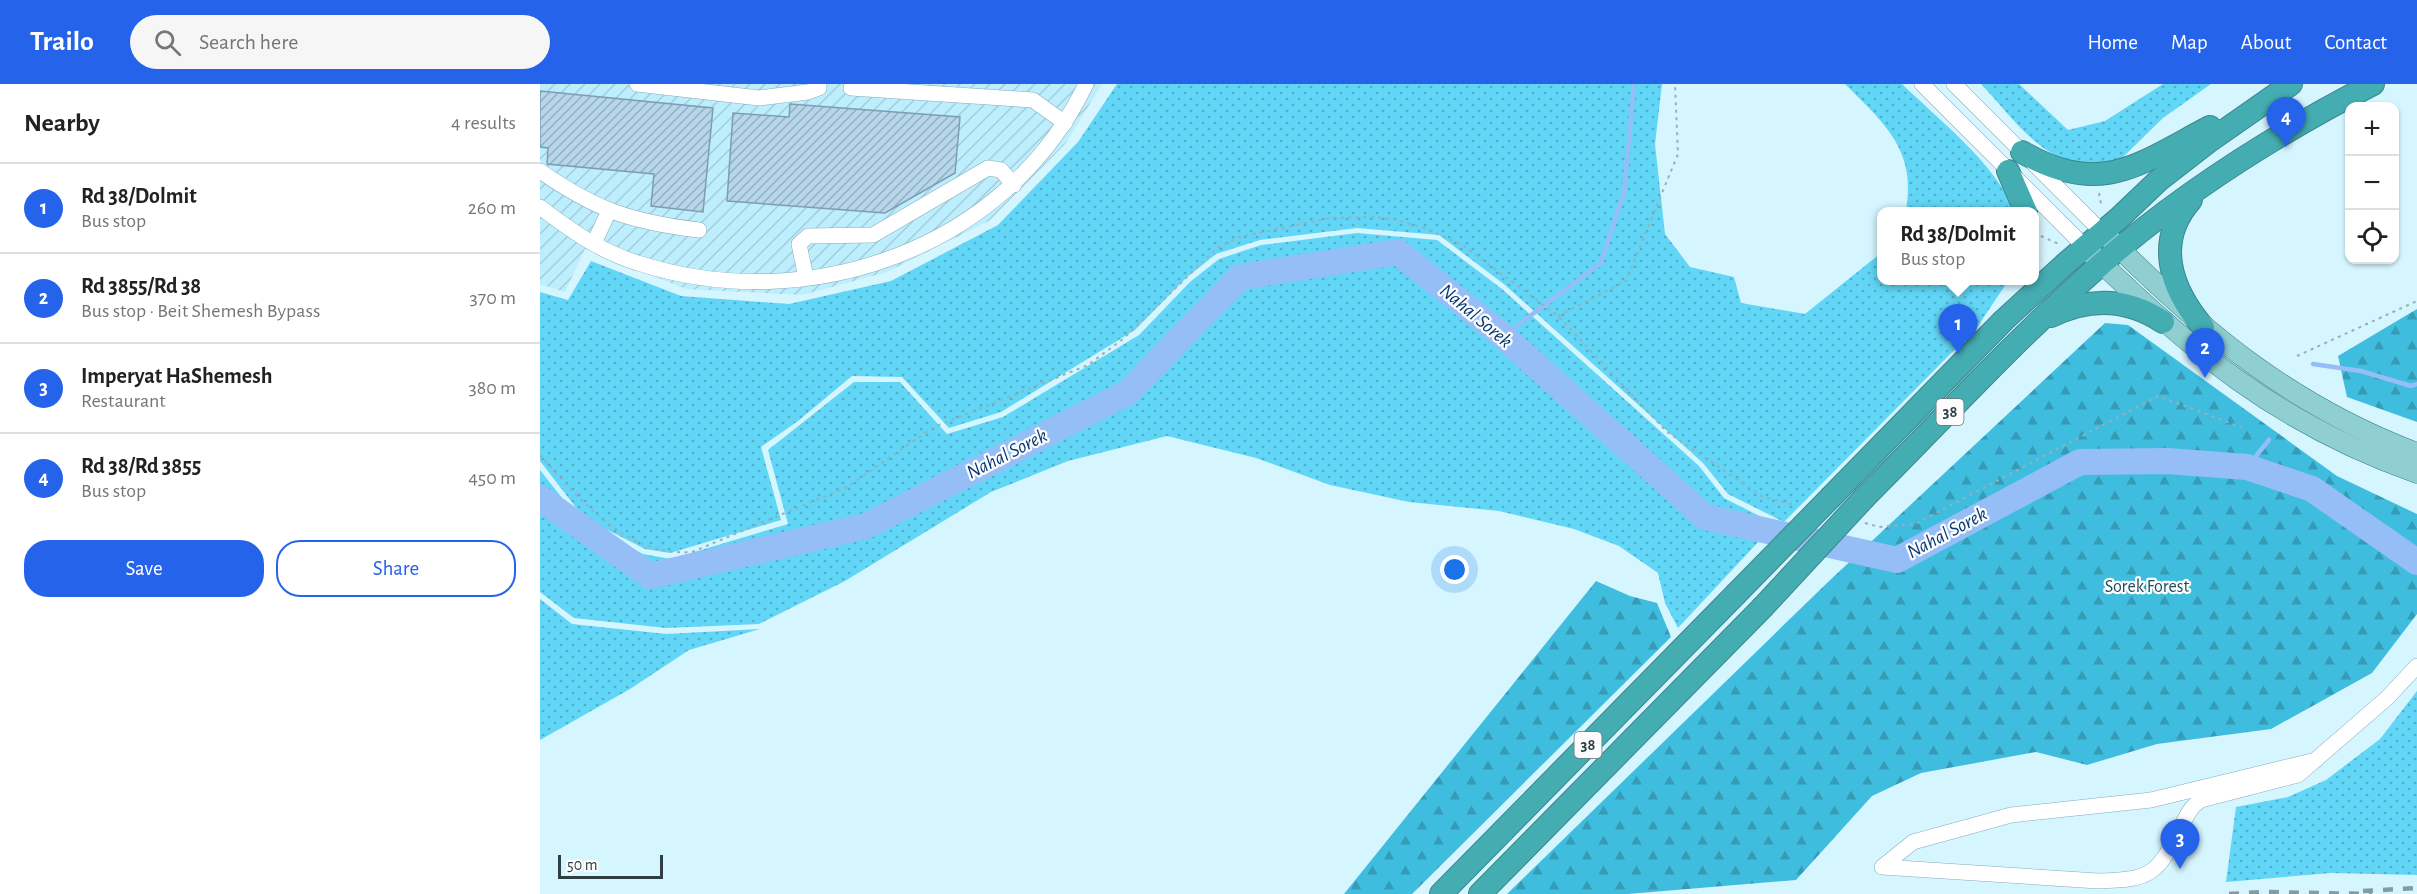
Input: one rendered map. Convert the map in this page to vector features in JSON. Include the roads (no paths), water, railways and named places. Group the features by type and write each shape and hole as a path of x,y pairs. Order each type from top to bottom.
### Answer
{"highway":[{"name":"38","path":"1441,894 1981,344 2159,180 2271,96 2291,84"},
{"name":"38","path":"1480,894 1762,608 1865,497 2035,327 2102,264 2210,182 2297,126 2373,84"},
{"path":"2022,152 2069,173 2111,174 2127,170 2271,96"},
{"path":"2008,171 2024,207"},
{"path":"2203,327 2179,295 2173,279 2169,248 2178,219 2197,193 2210,182"},
{"path":"1981,344 2020,285"},
{"path":"2035,327 2062,311 2099,302 2137,308 2163,322"}],"main road":[{"path":"2103,232 2203,327 2262,373 2316,407 2377,438 2417,453"},
{"path":"2085,247 2163,322 2235,380 2298,421 2359,452 2417,473"}],"street":[{"path":"637,84 759,98 808,92 819,88 819,84"},
{"path":"1033,84 1033,100"},
{"path":"540,207 577,235 636,263 681,275 726,281 761,282 806,278 852,270 920,245 962,225 1014,184 1053,143 1086,84"},
{"path":"1922,84 2085,247"},
{"path":"1954,84 2103,232"},
{"path":"850,88 1033,100 1065,123"},
{"path":"806,278 799,244 808,236 873,235 988,168 1000,170 1014,184"},
{"path":"540,171 567,190 609,211 653,225 699,230"},
{"path":"594,243 609,211"},
{"path":"2316,760 2151,800 2011,815 1913,842 1882,867 2074,880 2130,880 2146,876 2160,864 2191,807 2201,800 2298,776 2388,698 2417,666"}],"waterway":[{"path":"1503,336 1601,263 1624,192 1634,84"},
{"name":"Nahal Sorek","path":"540,498 650,576 866,526 1127,393 1240,277 1398,252 1503,336 1705,517 1897,560 2080,462 2167,461 2247,467 2312,489 2417,562"},
{"path":"2313,364 2361,371 2411,386 2417,384"},
{"path":"2247,467 2269,440"}],"railway":[{"path":"2363,891 2417,888"},
{"path":"2229,894 2264,892 2372,894"}],"place":[{"name":"Rd 38/Rd 3855","path":"2286,147"},
{"name":"Rd 38/Dolmit","path":"1958,354"},
{"name":"Rd 3855/Rd 38","path":"2205,378"},
{"name":"Imperyat HaShemesh","path":"2180,869"}],"park label":[{"name":"Sorek Forest","path":"2147,587"}]}
